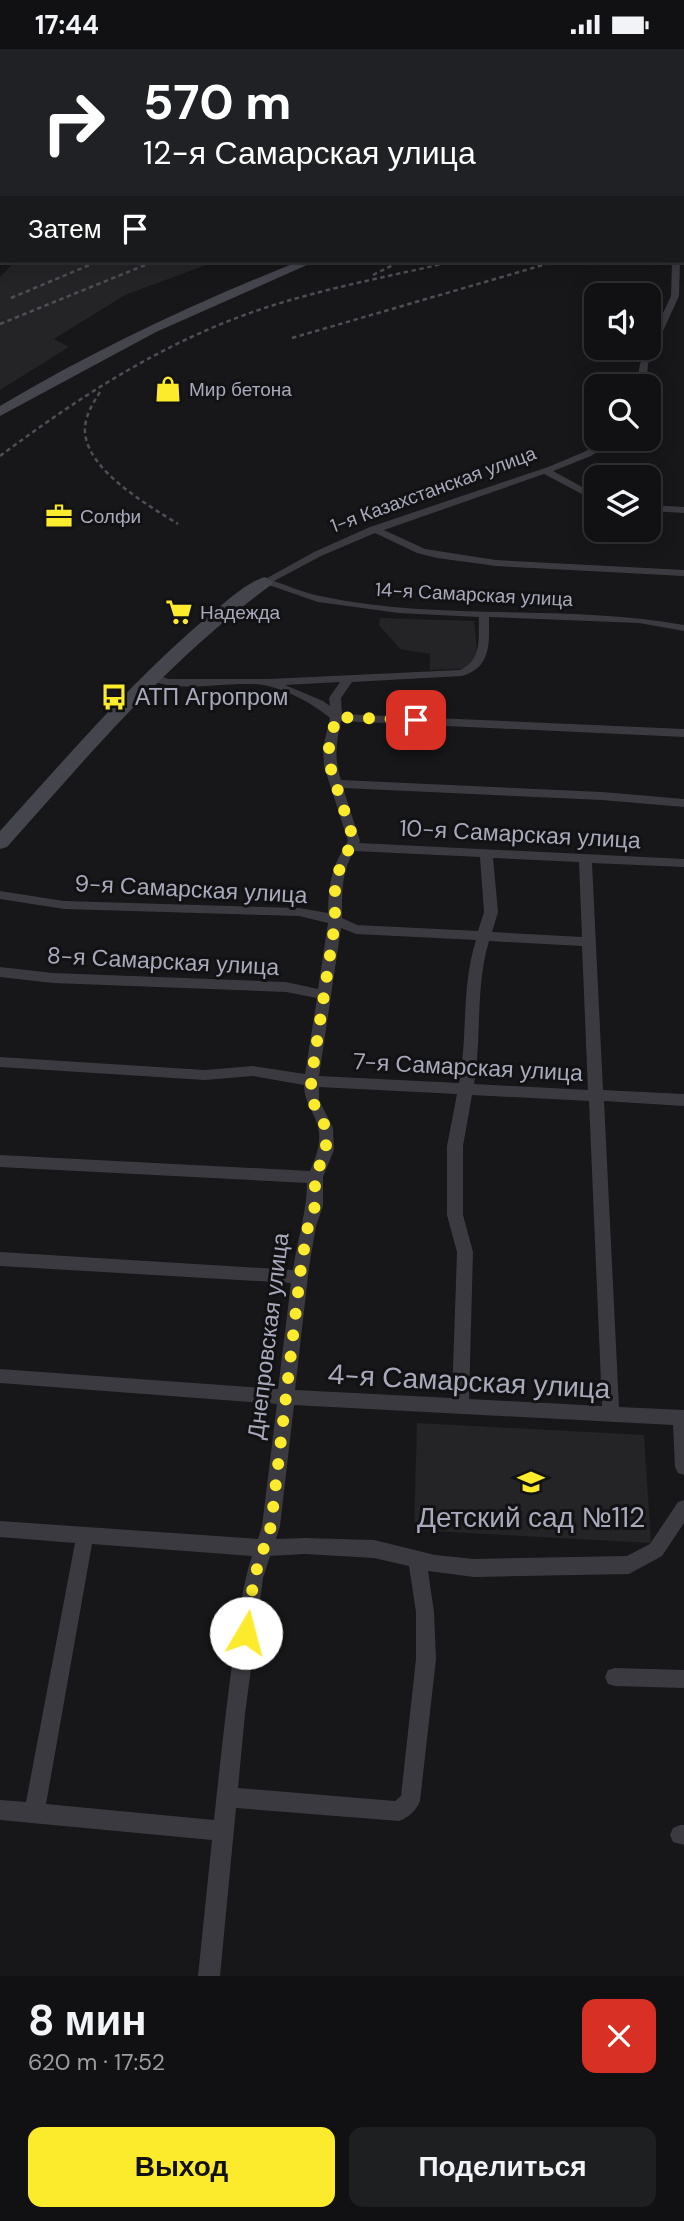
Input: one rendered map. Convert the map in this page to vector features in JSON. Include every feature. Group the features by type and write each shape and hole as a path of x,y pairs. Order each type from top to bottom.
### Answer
{"street":[{"path":"0,412 157,327 232,291 305,263"},
{"path":"643,374 645,364 675,296 676,263"},
{"name":"1-я Казахстанская улица","path":"0,843 152,677 220,613 265,582 374,529 593,451"},
{"path":"544,470 584,492"},
{"path":"661,509 684,510"},
{"path":"374,529 421,551 449,557 496,563 684,573"},
{"name":"14-я Самарская улица","path":"265,582 318,599 362,606 399,610 639,620 684,628"},
{"path":"152,677 167,682 269,682 462,673 475,668 482,661 484,613"},
{"path":"349,678 335,698 336,717 329,748 330,766 354,833 353,847"},
{"path":"269,682 319,703 336,717 684,733"},
{"path":"336,784 602,796 684,803"},
{"name":"10-я Самарская улица","path":"353,847 684,863"},
{"name":"Днепровская улица","path":"209,1976 225,1797 254,1578 271,1526 300,1277 308,1226 315,1206 315,1177 326,1150 326,1128 312,1100 311,1081 335,922 335,890 338,870 353,847"},
{"path":"460,1406 465,1252 455,1215 455,1146 460,1131 465,1090 478,954 491,912 486,853"},
{"path":"585,860 611,1415"},
{"name":"9-я Самарская улица","path":"0,895 64,905 299,912 356,929 589,942"},
{"name":"8-я Самарская улица","path":"0,972 52,978 286,987 324,995"},
{"name":"7-я Самарская улица","path":"0,1062 205,1075 253,1071 311,1081 596,1097 653,1096 684,1100"},
{"path":"0,1161 315,1177"},
{"path":"0,1259 300,1277"},
{"name":"4-я Самарская улица","path":"0,1376 287,1397 683,1418"},
{"path":"683,1418 684,1467"},
{"path":"0,1529 264,1548 305,1546 374,1549 417,1561 474,1568 629,1565 656,1550 684,1508"},
{"path":"34,1813 85,1535"},
{"path":"225,1797 399,1811 411,1801 425,1659 425,1612 417,1561"},
{"path":"615,1677 684,1679"},
{"path":"0,1809 222,1831"}],"shaded area":[{"path":"13,263 212,263 125,295 54,339 69,347 0,390 0,277"},
{"path":"380,618 474,621 478,660 472,666 461,669 430,670 430,654 400,649 379,625"},
{"name":"Детский сад №112","path":"417,1423 644,1435 651,1543 414,1530"}],"railway":[{"path":"11,298 94,263"},
{"path":"0,324 150,263"},
{"path":"373,275 397,263"},
{"path":"0,456 114,378 207,330 292,300 446,263"},
{"path":"292,338 550,263"},
{"path":"100,392 89,411 85,433 97,461 122,486 178,524"}],"place":[{"name":"Мир бетона","path":"168,389"},
{"name":"Солфи","path":"59,516"},
{"name":"Надежда","path":"179,612"},
{"name":"АТП Агропром","path":"114,697"},
{"name":"Детский сад №112","path":"531,1482"}],"route":[{"path":"246,1633 254,1578 271,1526 301,1267 308,1226 315,1206 315,1177 326,1150 326,1128 312,1100 311,1081 335,922 338,870 354,841 354,833 330,766 329,748 336,717 416,720"}]}
